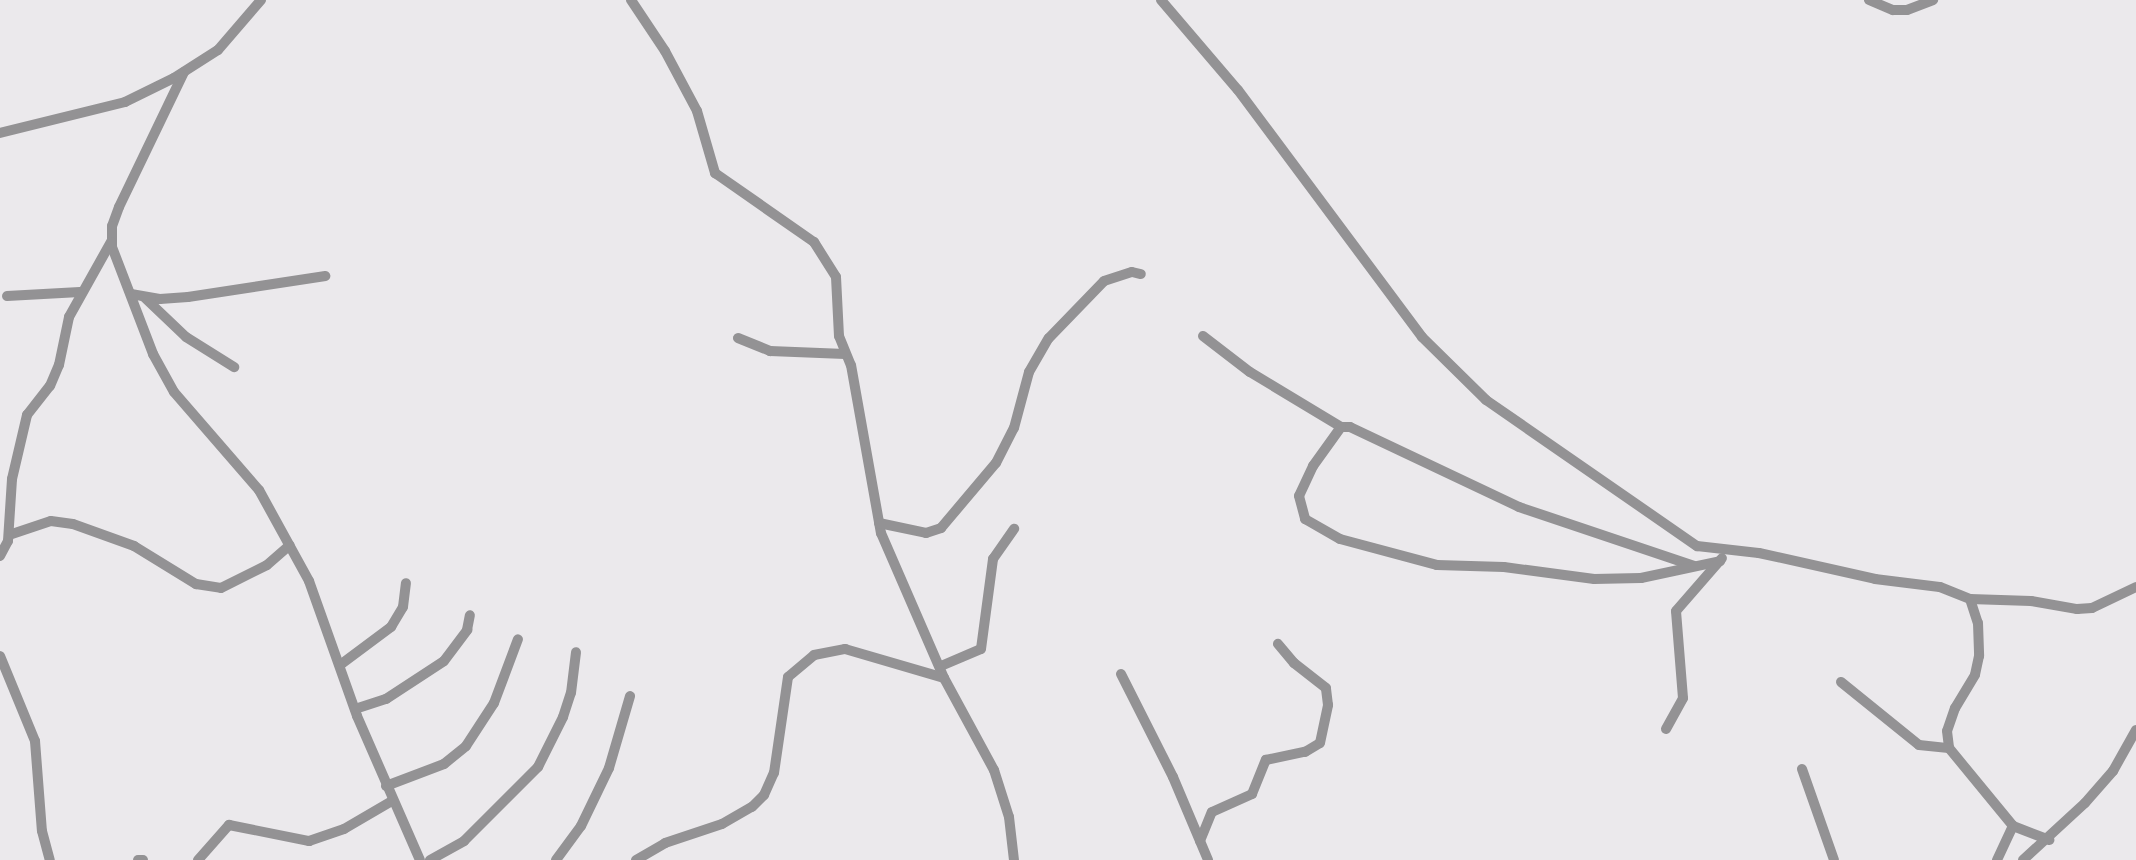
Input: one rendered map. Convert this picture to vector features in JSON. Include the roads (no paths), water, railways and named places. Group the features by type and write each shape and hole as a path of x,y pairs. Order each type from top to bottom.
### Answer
{"street":[{"path":"0,133 125,102 184,72 218,50 261,0"},
{"path":"631,0 665,51 697,111 715,173 793,226 814,243 830,265 839,288 839,336 851,365 879,523 888,555 944,678 994,770 1009,817 1014,860"},
{"path":"1161,0 1225,73 1379,284 1456,374 1674,533 1697,546 1759,553 1875,579 1940,587 1970,599 2031,601 2078,609 2092,608 2136,587"},
{"path":"1869,0 1893,10 1907,10 1933,0"},
{"path":"184,72 119,207 112,226 111,242 153,354 174,392 259,490 309,581 355,709 392,801 420,860"},
{"path":"0,556 9,535 12,479 25,423 59,365 69,317 80,292 111,242"},
{"path":"879,523 926,533 942,528 996,463 1014,428 1029,372 1049,338 1104,280 1132,272 1141,274"},
{"path":"131,294 144,297 188,297 326,276"},
{"path":"7,296 80,292"},
{"path":"144,297 186,337 234,367"},
{"path":"1203,336 1250,372 1341,427 1350,426 1519,507 1694,566"},
{"path":"738,338 770,351 845,354"},
{"path":"1341,427 1313,466 1299,496 1305,519 1325,533 1383,553 1437,565 1504,567 1619,581 1720,561"},
{"path":"9,535 51,521 73,524 134,546 196,584 221,588 267,566 290,545"},
{"path":"940,666 981,649 993,559 1014,529"},
{"path":"1666,729 1683,698 1676,612 1727,550"},
{"path":"340,665 391,627 403,607 406,583"},
{"path":"1970,599 1978,623 1979,656 1975,675 1955,708 1947,731 1949,748 2013,826 2049,840"},
{"path":"355,709 386,699 444,661 467,630 470,615"},
{"path":"386,786 444,764 466,746 494,702 518,639"},
{"path":"1200,841 1212,812 1252,794 1266,760 1305,752 1320,743 1328,705 1326,688 1294,663 1278,644"},
{"path":"636,860 665,843 722,824 752,807 764,795 774,773 788,677 814,655 845,649 944,678"},
{"path":"430,860 464,841 538,767 563,717 571,693 576,652"},
{"path":"0,656 34,741 42,831 50,860"},
{"path":"1121,674 1208,860"},
{"path":"1842,682 1919,745 1949,748"},
{"path":"556,860 597,795 630,696"},
{"path":"2023,860 2049,840 2113,771 2136,730"},
{"path":"1802,769 1834,860"},
{"path":"198,860 229,825 309,841 344,829 392,801"},
{"path":"1997,860 2013,826"},
{"path":"138,860 143,860"}]}
